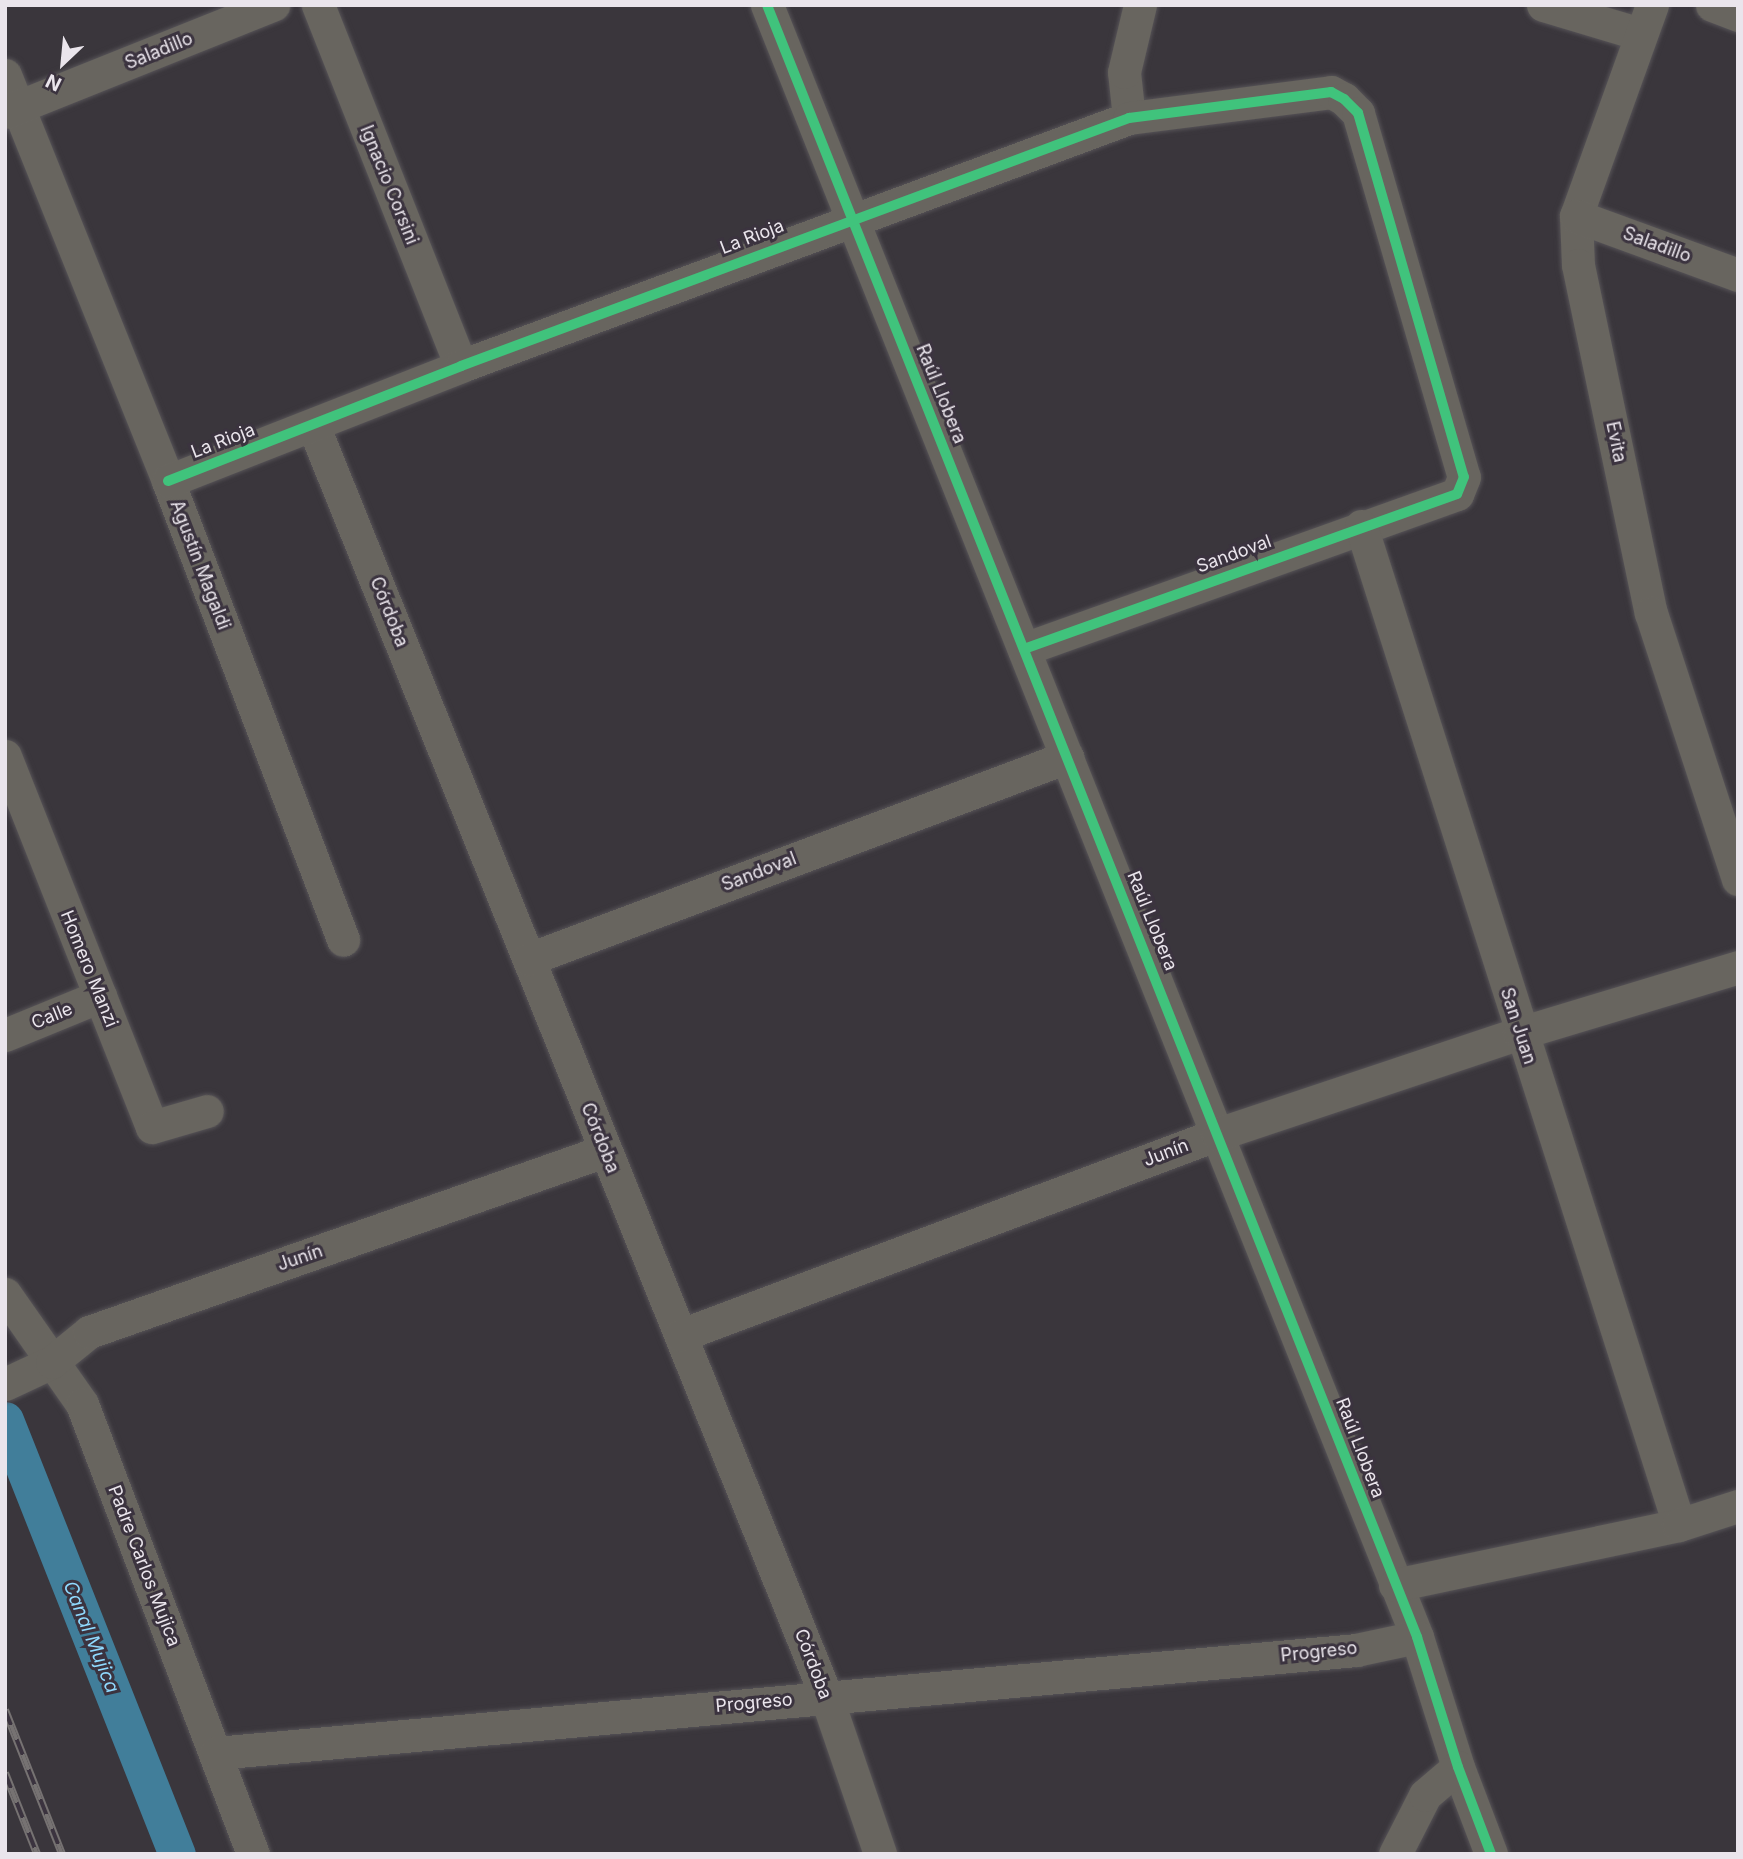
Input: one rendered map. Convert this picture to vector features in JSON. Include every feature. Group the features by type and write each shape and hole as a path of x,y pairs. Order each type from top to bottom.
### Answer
{"street":[{"name":"Saladillo","path":"12,109 274,5"},
{"name":"Ignacio Corsini","path":"318,5 461,366"},
{"name":"Raúl Llobera","path":"767,5 1417,1637 1458,1768 1492,1854"},
{"path":"1129,118 1125,72 1140,5"},
{"path":"1544,5 1646,20"},
{"path":"1712,5 1738,15"},
{"name":"Evita","path":"1646,20 1576,216 1578,265 1651,613 1738,879"},
{"name":"Agustín Magaldi","path":"5,75 12,109 168,481 343,940"},
{"name":"La Rioja","path":"168,481 461,366 852,218 1129,118 1331,92 1345,99 1358,113 1464,477 1457,494"},
{"name":"Saladillo","path":"1576,216 1738,275"},
{"name":"Córdoba","path":"313,425 826,1696 880,1854"},
{"name":"Sandoval","path":"1024,649 1361,526 1457,494"},
{"name":"San Juan","path":"1361,526 1520,1033 1679,1525"},
{"name":"Homero Manzi","path":"5,756 152,1127 207,1111"},
{"name":"Sandoval","path":"529,959 1067,757"},
{"name":"Junín","path":"681,1335 1218,1133 1520,1033 1738,967"},
{"name":"Calle","path":"5,1035 100,996"},
{"name":"Junín","path":"5,1384 52,1362 89,1332 604,1151"},
{"name":"Padre Carlos Mujica","path":"5,1294 82,1404 253,1854"},
{"path":"1395,1585 1679,1525 1738,1506"},
{"name":"Progreso","path":"216,1754 826,1696 1356,1650 1417,1637"},
{"path":"1395,1854 1425,1795 1458,1768"}],"waterway":[{"name":"Canal Mujica","path":"5,1420 177,1854"}],"railway":[{"path":"5,1710 62,1854"},
{"path":"5,1773 37,1854"}],"cycle path":[{"path":"767,5 1417,1637 1458,1767 1491,1854"},
{"path":"168,481 461,366 1129,118 1331,92 1344,99 1358,113 1464,477 1457,494 1024,649"}]}
